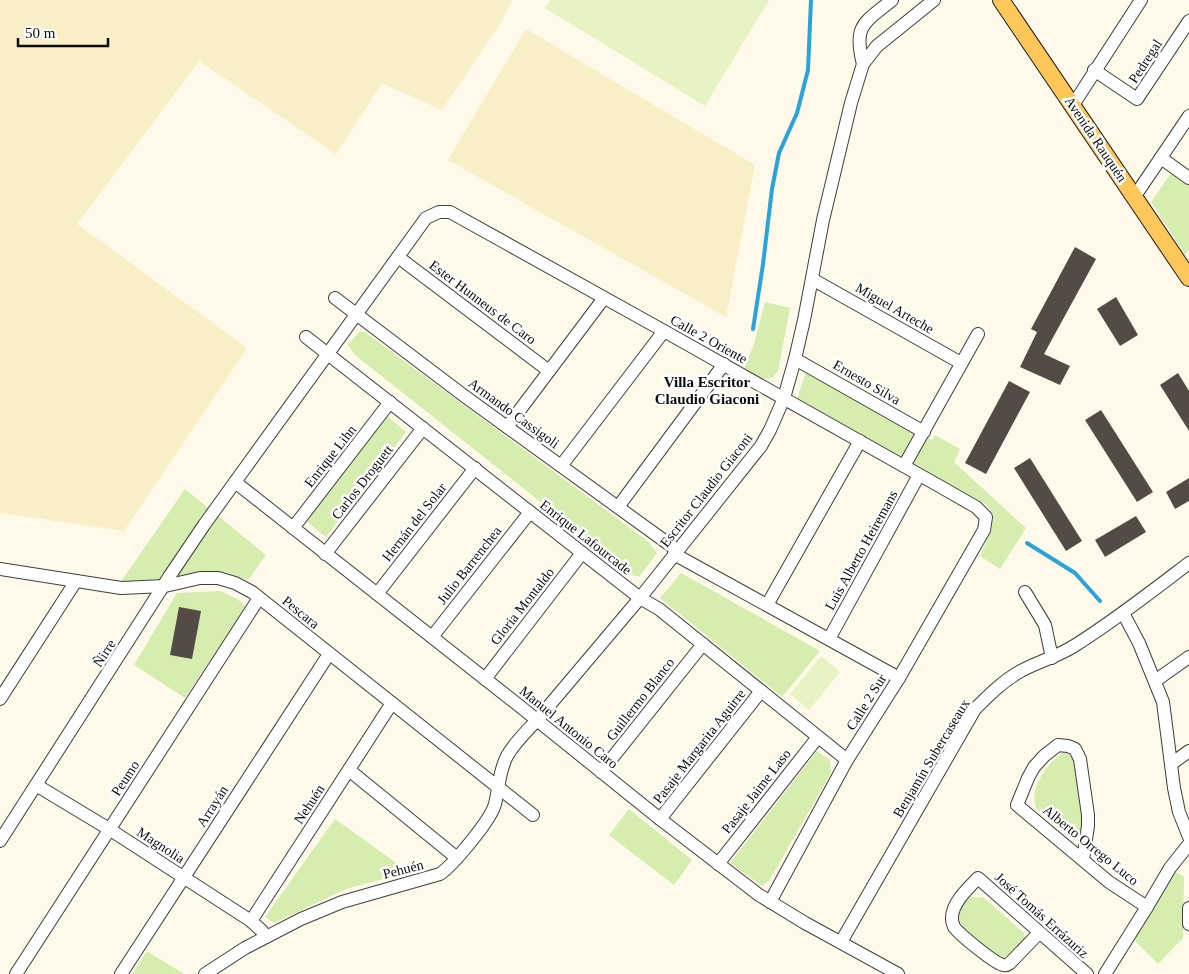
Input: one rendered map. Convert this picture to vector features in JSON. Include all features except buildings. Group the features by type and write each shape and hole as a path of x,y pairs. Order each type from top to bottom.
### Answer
{"main road":[{"name":"Avenida Rauquén","path":"1001,0 1188,274"}],"street":[{"path":"863,64 858,40 861,29 869,19 892,0"},
{"name":"Escritor Claudio Giaconi","path":"538,720 640,598 761,446 770,430 784,398 795,359 823,220 850,102 863,64 876,46 934,0"},
{"path":"1073,105 1141,0"},
{"name":"Pedregal","path":"1094,70 1138,100 1189,21"},
{"path":"1135,196 1189,116"},
{"path":"1161,158 1189,178"},
{"name":"Ñirre","path":"0,841 204,525 426,218 438,212"},
{"name":"Calle 2 Oriente","path":"438,212 450,212 664,330 976,507 986,518"},
{"name":"Ester Hunneus de Caro","path":"398,257 549,371"},
{"name":"Miguel Arteche","path":"812,279 962,363"},
{"name":"Armando Cassigoli","path":"335,298 456,390 618,507 676,552 899,678"},
{"path":"507,427 604,298"},
{"path":"561,466 664,330"},
{"path":"904,466 978,334"},
{"name":"Enrique Lafourcade","path":"306,337 640,598 659,609 847,760"},
{"name":"Ernesto Silva","path":"795,359 924,432"},
{"path":"618,507 724,364"},
{"name":"Enrique Lihn","path":"293,528 390,402"},
{"name":"Carlos Droguett","path":"325,554 423,428"},
{"path":"767,605 860,441"},
{"name":"Hernán del Solar","path":"377,594 475,468"},
{"name":"Luis Alberto Heiremans","path":"829,639 919,475"},
{"name":"Manuel Antonio Caro","path":"235,482 718,864 770,902 898,974"},
{"name":"Julio Barrenchea","path":"432,637 530,512"},
{"name":"Calle 2 Sur","path":"770,902 847,760 899,678 984,530 986,518"},
{"name":"Gloria Montaldo","path":"485,679 582,553"},
{"name":"Benjamín Subercaseaux","path":"841,942 975,709 1000,684 1020,671 1052,658 1074,646 1123,613 1189,563"},
{"name":"Pescara","path":"0,569 121,588 164,586 200,578 218,578 244,587 533,815"},
{"path":"0,699 76,581"},
{"path":"1025,592 1045,626 1052,658"},
{"name":"Peumo","path":"16,974 259,598"},
{"path":"1123,613 1139,643 1163,702 1174,788 1179,812 1189,836"},
{"name":"Guillermo Blanco","path":"601,772 703,644"},
{"name":"Arrayán","path":"121,974 329,654"},
{"path":"1156,681 1189,657"},
{"name":"Pasaje Margarita Aguirre","path":"660,819 761,691"},
{"name":"Nehuén","path":"251,921 392,703"},
{"name":"Pehuén","path":"206,974 245,948 302,919 342,902 434,876 446,870 490,816 496,802 502,767 508,755 538,720"},
{"name":"Pasaje Jaime Laso","path":"718,864 818,736"},
{"name":"Alberto Orrego Luco","path":"1083,860 1088,815 1080,759 1075,750 1068,746 1058,746 1044,756 1034,767 1017,805 1109,882 1147,907"},
{"path":"1171,764 1189,751"},
{"path":"349,770 457,858"},
{"name":"Magnolia","path":"36,785 251,921 266,937"},
{"path":"1105,974 1170,868 1189,844"},
{"name":"José Tomás Errázuriz","path":"1039,933 1010,963 1003,965 994,961 958,931 952,922 952,913 960,897 978,878 1087,974"},
{"path":"1189,908 1189,924"}],"shaded area":[{"path":"0,0 512,0 501,22 442,110 382,83 336,154 199,61 77,224 247,348 124,531 0,513"},
{"path":"526,29 755,165 726,317 448,160"}],"green space":[{"path":"550,0 769,0 705,106 545,8"},
{"path":"1172,172 1189,185 1189,249 1185,255 1151,202"},
{"path":"765,302 790,308 778,371 772,378 763,379 744,369 754,344"},
{"path":"359,332 365,332 649,542 657,553 640,576 634,576 355,355 348,345"},
{"path":"806,372 932,440 935,435 960,449 954,462 1026,528 1000,569 980,556 991,530 993,515 987,505 797,399"},
{"path":"387,416 406,432 326,537 305,520"},
{"path":"185,489 266,555 248,580 225,572 120,583"},
{"path":"681,573 820,651 782,697 660,598"},
{"path":"221,591 246,606 185,698 134,665 177,593"},
{"path":"821,656 840,672 809,710 790,694"},
{"path":"817,751 830,760 831,773 769,881 762,886 730,863"},
{"path":"1064,752 1074,759 1084,830 1078,837 1072,837 1047,818 1038,810 1034,800 1037,784 1046,768"},
{"path":"629,809 692,860 674,885 609,835"},
{"path":"335,819 409,872 346,889 274,923 265,917"},
{"path":"1175,872 1184,876 1183,938 1158,964 1133,939"},
{"path":"969,896 983,897 1024,933 1025,938 1004,958 996,957 966,930 960,922 958,913"},
{"path":"147,951 184,974 132,974"}],"waterway":[{"path":"753,329 772,189 779,153 797,113 808,70 811,0"},
{"path":"1027,543 1075,573 1100,601"}],"district":[{"name":"Villa Escritor Claudio Giaconi","path":"707,390"}]}
